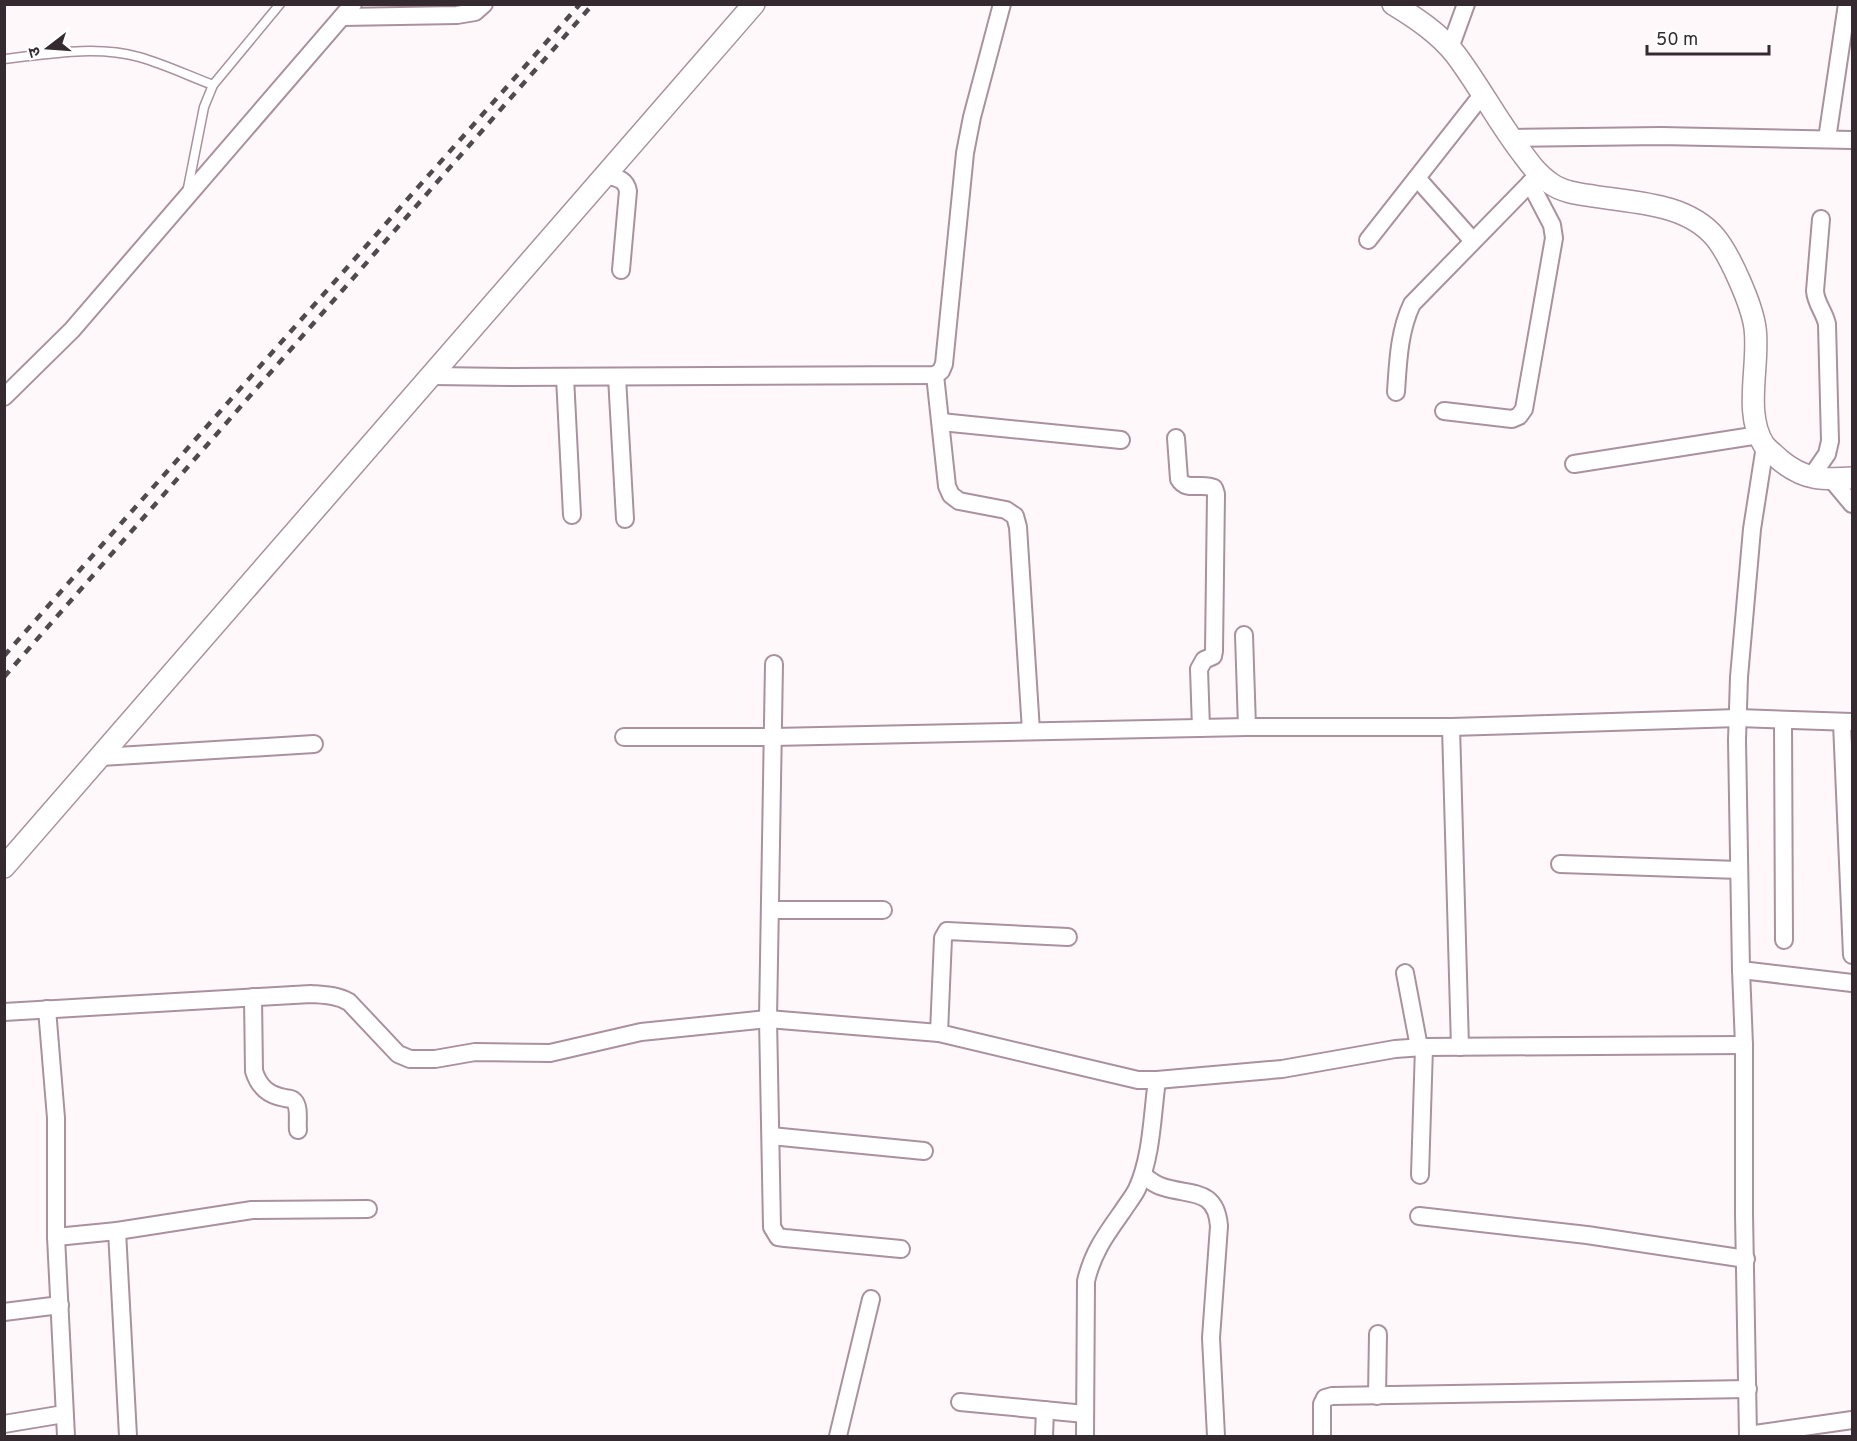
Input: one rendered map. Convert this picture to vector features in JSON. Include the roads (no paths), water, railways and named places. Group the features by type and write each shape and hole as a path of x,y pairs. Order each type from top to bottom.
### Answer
{"street":[{"path":"4,397 72,330 353,4"},
{"path":"342,17 457,15 475,12 484,4"},
{"path":"4,867 754,4"},
{"path":"432,376 935,375 941,371 944,364 967,144 1002,4"},
{"path":"1393,4 1434,32 1450,48 1511,138 1534,179 1552,225 1554,238 1524,409 1519,416 1512,419 1444,411"},
{"path":"1450,48 1466,4"},
{"path":"1827,139 1847,4"},
{"path":"1368,240 1482,95"},
{"path":"1511,138 1661,136 1852,140"},
{"path":"606,175 623,181 628,191 621,270"},
{"path":"1417,178 1473,241"},
{"path":"1396,392 1398,357 1406,316 1412,304 1534,179"},
{"path":"1534,179 1574,193 1681,212 1699,222 1715,238 1729,260 1755,326 1757,346 1754,413 1762,441 1739,677 1738,718 1748,1436 1852,1420"},
{"path":"1811,477 1827,454 1830,441 1827,324 1816,300 1815,291 1821,219"},
{"path":"935,375 947,486 951,495 959,501 1006,510 1015,516 1018,526 1031,731"},
{"path":"565,377 572,515"},
{"path":"617,377 625,519"},
{"path":"940,422 1121,441"},
{"path":"1176,438 1181,484 1186,486 1210,485 1216,494 1214,651 1213,656 1204,660 1199,669 1201,728"},
{"path":"1574,464 1762,441 1797,472 1811,477 1842,479 1852,504"},
{"path":"1244,635 1247,726"},
{"path":"774,664 768,1019 772,1227 778,1237 901,1249"},
{"path":"624,737 773,737 1247,726 1451,727 1738,718 1847,722 1852,955"},
{"path":"1783,720 1785,940"},
{"path":"1451,727 1460,1047"},
{"path":"101,757 314,744"},
{"path":"1560,864 1739,870"},
{"path":"770,910 883,910"},
{"path":"939,1034 942,938 947,931 1068,937"},
{"path":"1741,970 1852,983"},
{"path":"1405,973 1422,1047 1420,1175"},
{"path":"4,1012 311,994 340,997 349,1002 398,1054 410,1059 435,1059 475,1052 550,1053 641,1032 768,1019 939,1034 1138,1080 1282,1069 1395,1049 1422,1047 1744,1045"},
{"path":"253,997 254,1071 258,1082 268,1093 295,1102 298,1130"},
{"path":"47,1009 56,1118 56,1237 66,1437"},
{"path":"1084,1437 1086,1281 1091,1260 1100,1243 1136,1191 1143,1175 1157,1080"},
{"path":"771,1136 924,1151"},
{"path":"1143,1175 1162,1187 1207,1198 1215,1206 1218,1216 1211,1338 1216,1437"},
{"path":"56,1237 117,1231 252,1210 368,1209"},
{"path":"1419,1216 1587,1234 1746,1258"},
{"path":"117,1231 128,1437"},
{"path":"838,1437 871,1299"},
{"path":"4,1312 60,1305"},
{"path":"1377,1396 1378,1334"},
{"path":"1322,1437 1322,1404 1325,1398 1332,1396 1748,1389"},
{"path":"960,1402 1085,1414"},
{"path":"1044,1437 1045,1410"},
{"path":"4,1424 64,1414"}],"lane":[{"path":"185,199 204,107 213,86 280,4"},
{"path":"4,59 106,51 139,57 213,86"}],"railway":[{"path":"4,656 580,4"},
{"path":"4,677 593,4"}]}
